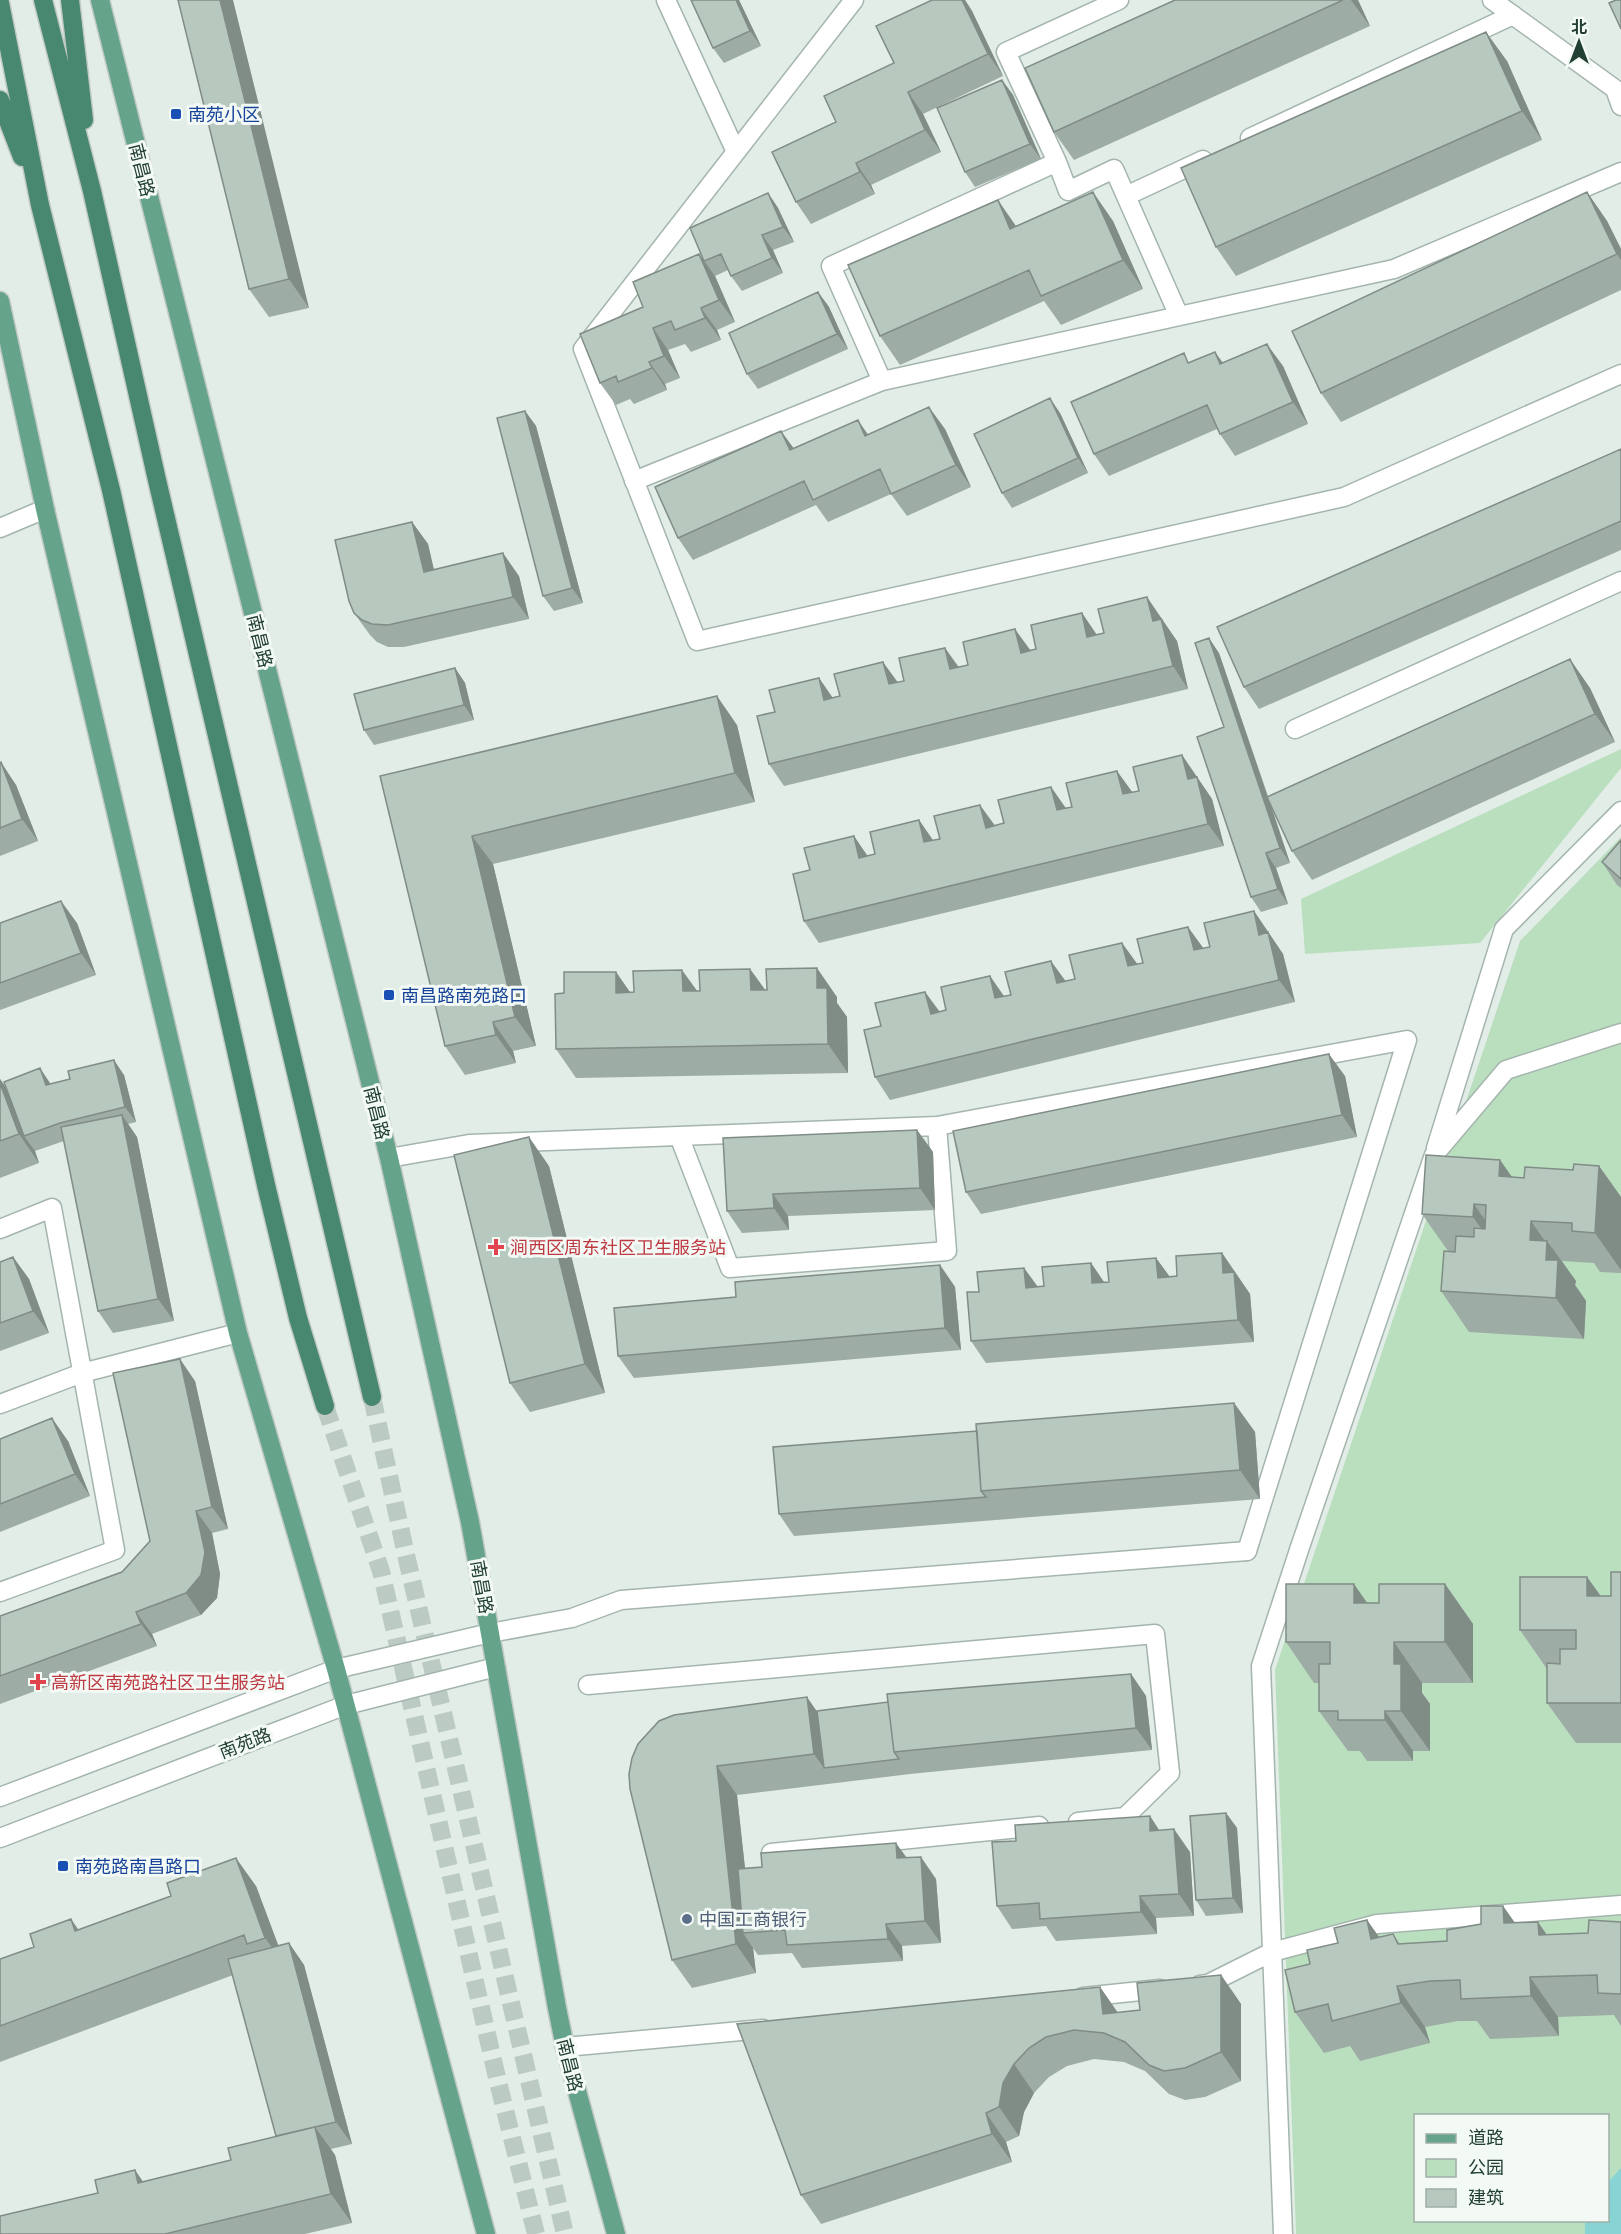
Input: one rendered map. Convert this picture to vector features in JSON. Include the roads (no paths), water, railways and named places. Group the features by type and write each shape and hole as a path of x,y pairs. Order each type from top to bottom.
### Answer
{"highway":[{"path":"43,0 92,191 157,480 372,1397"},
{"path":"70,0 92,191"},
{"path":"0,3 40,205 111,490 298,1318 325,1406"},
{"path":"0,100 40,205"}],"main road":[{"name":"南昌路","path":"100,0 389,1158 470,1522 565,2047 616,2234"},
{"path":"0,301 45,509 238,1333 346,1705 486,2234"}],"street":[{"path":"666,0 736,152"},
{"path":"854,0 583,349 697,641 1344,497 1621,374"},
{"path":"1119,0 1006,52 1068,191 1114,169 1179,316"},
{"path":"1492,0 1615,89 1621,105"},
{"path":"1126,196 1513,15"},
{"path":"882,381 831,266 1057,162"},
{"path":"634,481 882,381 1394,269 1621,172"},
{"path":"0,528 45,509"},
{"path":"1295,729 1621,581"},
{"path":"1282,2234 1262,1666 1300,1547 1434,1155 1504,929 1621,811"},
{"path":"1434,1155 1506,1070 1621,1033"},
{"name":"南苑路","path":"0,1797 336,1669 490,1633 572,1618 621,1600 1247,1551 1407,1040 938,1126"},
{"path":"389,1158 469,1144 938,1126 947,1251 730,1268 679,1136"},
{"path":"0,1229 52,1209 115,1550 0,1592"},
{"path":"0,1404 82,1373 238,1333"},
{"path":"588,1684 1155,1634 1170,1773 1125,1817 763,1853"},
{"name":"南苑路","path":"0,1838 346,1705 496,1667"},
{"path":"1065,1999 1208,1984 1272,1952 1377,1924 1621,1905"},
{"path":"565,2047 779,2028"}],"water":[{"path":"1621,2168 1621,2234 1585,2234 1585,2222 1609,2222 1609,2181"}],"tunnel":[{"path":"372,1397 406,1555 565,2234"},
{"path":"325,1406 381,1571 498,2082 536,2234"}],"place":[{"name":"南苑小区","path":"176,114"},
{"name":"南昌路南苑路口","path":"389,995"},
{"name":"涧西区周东社区卫生服务站","path":"496,1247"},
{"name":"高新区南苑路社区卫生服务站","path":"38,1682"},
{"name":"南苑路南昌路口","path":"63,1866"},
{"name":"中国工商银行","path":"687,1919"}]}
